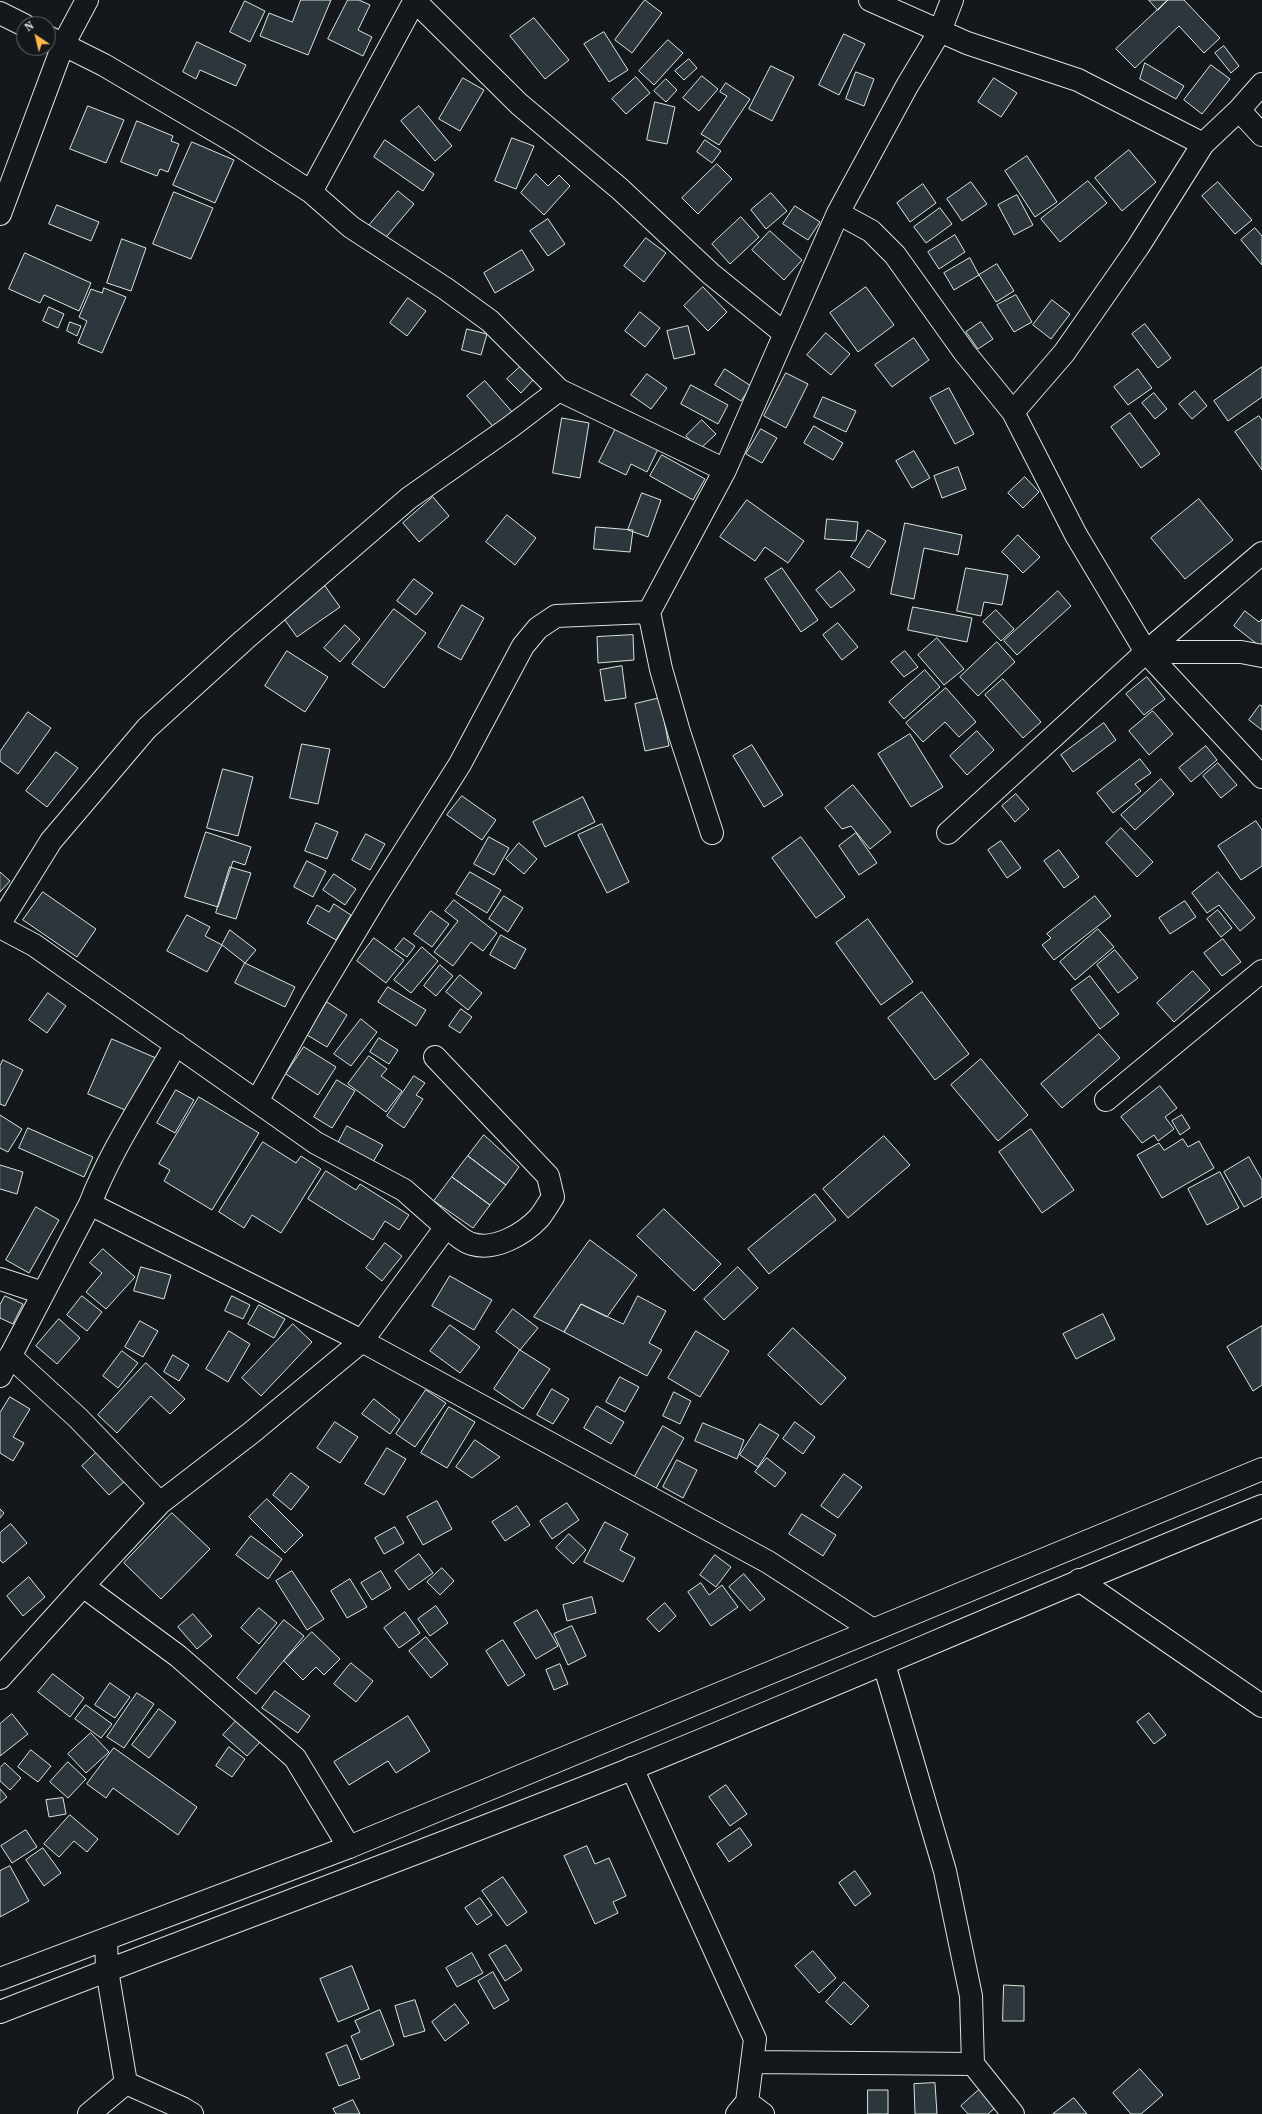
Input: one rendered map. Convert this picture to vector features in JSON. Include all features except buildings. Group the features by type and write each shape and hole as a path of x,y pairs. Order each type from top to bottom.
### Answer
{"street":[{"path":"87,0 56,41 104,65 224,136 311,192 351,227 446,289 490,321 559,390 725,470"},
{"path":"311,192 414,0 519,104 620,190 711,274 785,334"},
{"path":"870,0 967,43 1078,80 1203,144"},
{"path":"712,833 679,732 661,670 649,612 725,470 838,213 907,86 940,31 952,0"},
{"path":"0,13 16,21"},
{"path":"0,214 51,56"},
{"path":"1013,412 1064,353 1138,247 1203,144 1239,110 1262,84"},
{"path":"1239,110 1262,135"},
{"path":"838,213 871,231 895,255 965,353 1013,412 1076,535 1146,652 1262,777"},
{"path":"0,924 51,840 146,728 244,640 409,498 509,428 559,390"},
{"path":"948,833 1146,652 1262,553"},
{"path":"257,1102 314,1000 377,895 460,764 523,646 538,628 556,616 649,612"},
{"path":"1146,652 1241,652 1262,656"},
{"path":"0,928 34,945 316,1143 404,1190 446,1227 471,1244 483,1246 496,1244 516,1236 539,1217 552,1197 553,1192 548,1176 435,1057"},
{"path":"1106,1100 1262,971"},
{"path":"0,1376 90,1204 100,1178 124,1132 176,1044"},
{"path":"90,1204 362,1341 768,1562 873,1630"},
{"path":"1,1676 82,1586 160,1503 251,1432 362,1341 446,1227"},
{"path":"0,1279 43,1293"},
{"path":"10,1356 78,1418 160,1503"},
{"path":"0,1979 349,1847 1262,1469"},
{"path":"0,2012 495,1823 884,1664 1079,1580 1262,1506"},
{"path":"1079,1580 1262,1706"},
{"path":"82,1586 178,1656 295,1758 349,1847"},
{"path":"884,1664 945,1871 971,1996 973,2064 1014,2114"},
{"path":"632,1768 755,2039 749,2110"},
{"path":"106,1940 107,1970 126,2083"},
{"path":"752,2062 973,2064"},
{"path":"89,2114 126,2083"},
{"path":"126,2083 192,2114"}]}
